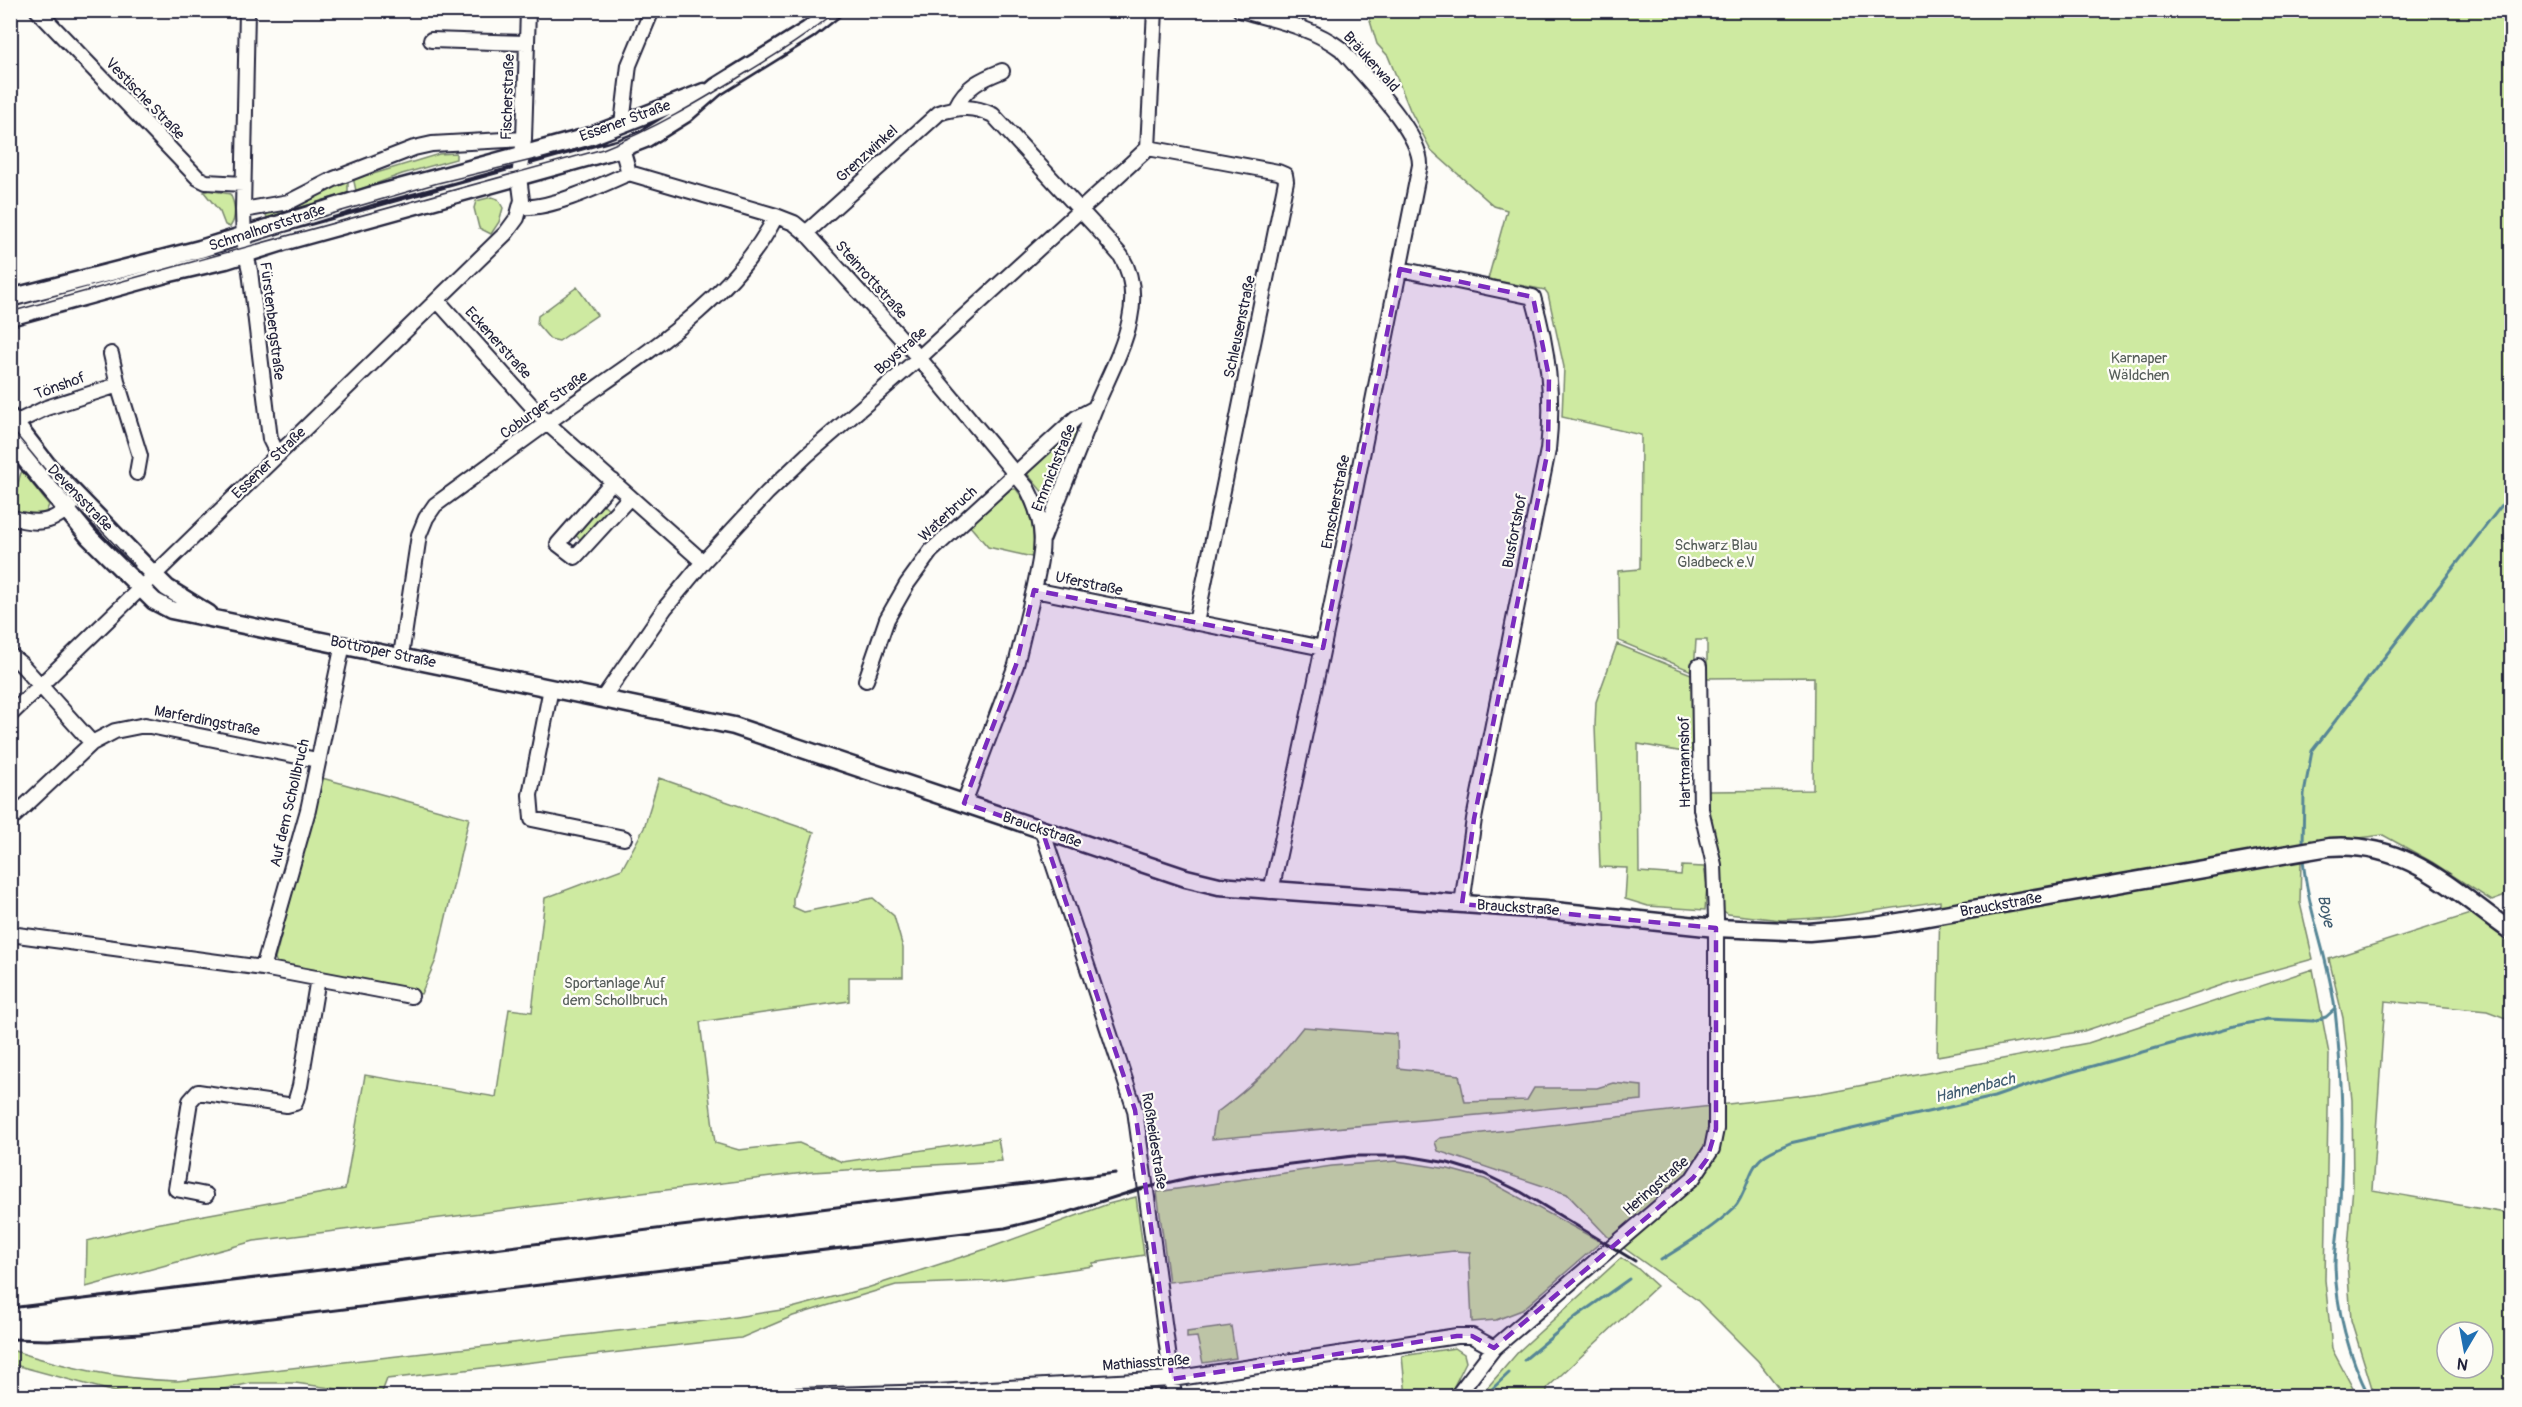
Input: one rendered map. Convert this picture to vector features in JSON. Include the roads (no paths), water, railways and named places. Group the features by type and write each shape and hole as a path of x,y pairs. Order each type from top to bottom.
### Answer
{"main road":[{"name":"Essener Straße","path":"519,177 622,148 645,139 685,114 716,87 807,30 832,10"},
{"name":"Essener Straße","path":"523,146 591,136 716,87"},
{"name":"Schmalhorststraße","path":"10,298 200,249 370,196 490,164 523,146"},
{"name":"Schmalhorststraße","path":"10,317 246,254 519,177"},
{"name":"Devensstraße","path":"13,420 48,466 154,575"},
{"name":"Devensstraße","path":"10,441 89,537 140,588"},
{"name":"Bottroper Straße","path":"154,575 167,588 214,618"},
{"name":"Bottroper Straße","path":"140,588 154,601 171,609 726,724"},
{"name":"Brauckstraße","path":"726,724 1186,878 1219,886 1545,910 1716,928 1809,932 1876,926 2329,847 2365,847 2395,855 2428,872 2511,932"}],"street":[{"name":"Vestische Straße","path":"37,10 198,178 206,182 243,184"},
{"name":"Fürstenbergstraße","path":"247,10 244,234 270,439 278,455"},
{"name":"Fischerstraße","path":"523,146 528,10"},
{"path":"622,124 629,65 652,10"},
{"path":"1148,148 1155,10"},
{"name":"Bräukerwald","path":"1240,10 1310,31 1328,39 1341,50 1403,123"},
{"name":"Fischerstraße","path":"431,40 527,44"},
{"name":"Grenzwinkel","path":"806,233 928,121 939,113 956,107 961,96 972,85 1002,71"},
{"path":"956,107 971,108 993,116 1081,212"},
{"name":"Emscherstraße","path":"1271,891 1400,268 1420,153 1403,123"},
{"name":"Schmalhorststraße","path":"243,210 289,202 334,180 414,147 432,144 523,146"},
{"path":"523,146 519,177 522,200 520,207 542,205 601,186 629,173 622,148"},
{"name":"Boystraße","path":"603,698 665,608 703,562 767,493 1081,212 1148,148"},
{"name":"Schleusenstraße","path":"1148,148 1278,172 1285,176 1286,182 1196,623"},
{"name":"Steinrottstraße","path":"629,173 776,216 794,223 806,233 919,358 1027,488 1039,512 1042,540 1034,590"},
{"name":"Essener Straße","path":"10,715 506,233 517,218 520,207"},
{"name":"Emmichstraße","path":"1042,540 1130,324 1133,301 1129,275 1120,256 1081,212"},
{"name":"Coburger Straße","path":"401,656 419,535 426,518 435,505 655,346 695,314 730,280 767,234 776,216"},
{"name":"Busfortshof","path":"1400,268 1533,297 1543,333 1550,381 1552,414 1548,450 1474,819 1462,904"},
{"name":"Eckenerstraße","path":"437,300 548,423 703,562"},
{"path":"111,354 140,456 137,473"},
{"name":"Tönshof","path":"13,420 118,385"},
{"name":"Emmichstraße","path":"1014,474 1076,418 1095,408"},
{"name":"Waterbruch","path":"866,680 887,619 907,584 931,551 1014,474"},
{"path":"613,481 558,544 575,556 630,497"},
{"path":"10,517 31,523 55,518 67,510 78,498"},
{"name":"Uferstraße","path":"964,803 1016,665 1034,590 1323,648"},
{"name":"Auf dem Schollbruch","path":"263,968 308,810 343,644"},
{"path":"10,655 21,664 92,743"},
{"name":"Hartmannshof","path":"1700,666 1701,809 1714,865 1716,928"},
{"path":"551,688 530,795 532,819 624,838"},
{"name":"Marferdingstraße","path":"10,820 92,743 115,731 145,725 317,760"},
{"name":"Roßheidestraße","path":"1042,830 1135,1110 1174,1396"},
{"name":"Heringstraße","path":"1457,1396 1494,1348 1693,1178 1707,1159 1712,1149 1716,1129 1716,928"},
{"path":"10,934 263,968 411,996"},
{"path":"206,1195 176,1190 190,1101 198,1092 287,1105 295,1103 300,1086 318,978"},
{"name":"Mathiasstraße","path":"794,1396 896,1395 1172,1379 1457,1336 1472,1336 1494,1348"}],"waterway":[{"name":"Boye","path":"2303,846 2304,794 2312,751 2512,492"},
{"name":"Boye","path":"2303,858 2309,896 2332,991 2339,1053 2342,1136 2340,1207 2335,1259 2338,1299 2355,1365 2369,1396"},
{"name":"Hahnenbach","path":"1661,1260 1708,1229 1734,1208 1758,1161 1770,1152 1790,1143 1994,1097 2043,1080 2231,1027 2268,1019 2313,1021 2326,1017 2335,1009"},
{"name":"Hahnenbach","path":"1524,1360 1577,1316 1629,1279"},
{"name":"Hahnenbach","path":"1489,1396 1492,1389 1509,1373"}],"tram line":[{"path":"10,312 603,149 658,124 711,94 793,44 837,10"},
{"path":"304,222 438,183 536,159"},
{"path":"10,427 52,478 135,566"}],"railway":[{"path":"10,1339 48,1340 140,1334 1005,1228 1062,1214 1140,1189 1197,1176 1353,1156 1407,1156 1448,1163 1484,1174 1521,1192 1635,1261"},
{"path":"10,1308 1116,1173"}],"park label":[{"name":"Karnaper Wäldchen","path":"2139,366"},
{"name":"Schwarz Blau Gladbeck e.V","path":"1716,554"},
{"name":"Sportanlage Auf dem Schollbruch","path":"615,992"}]}
